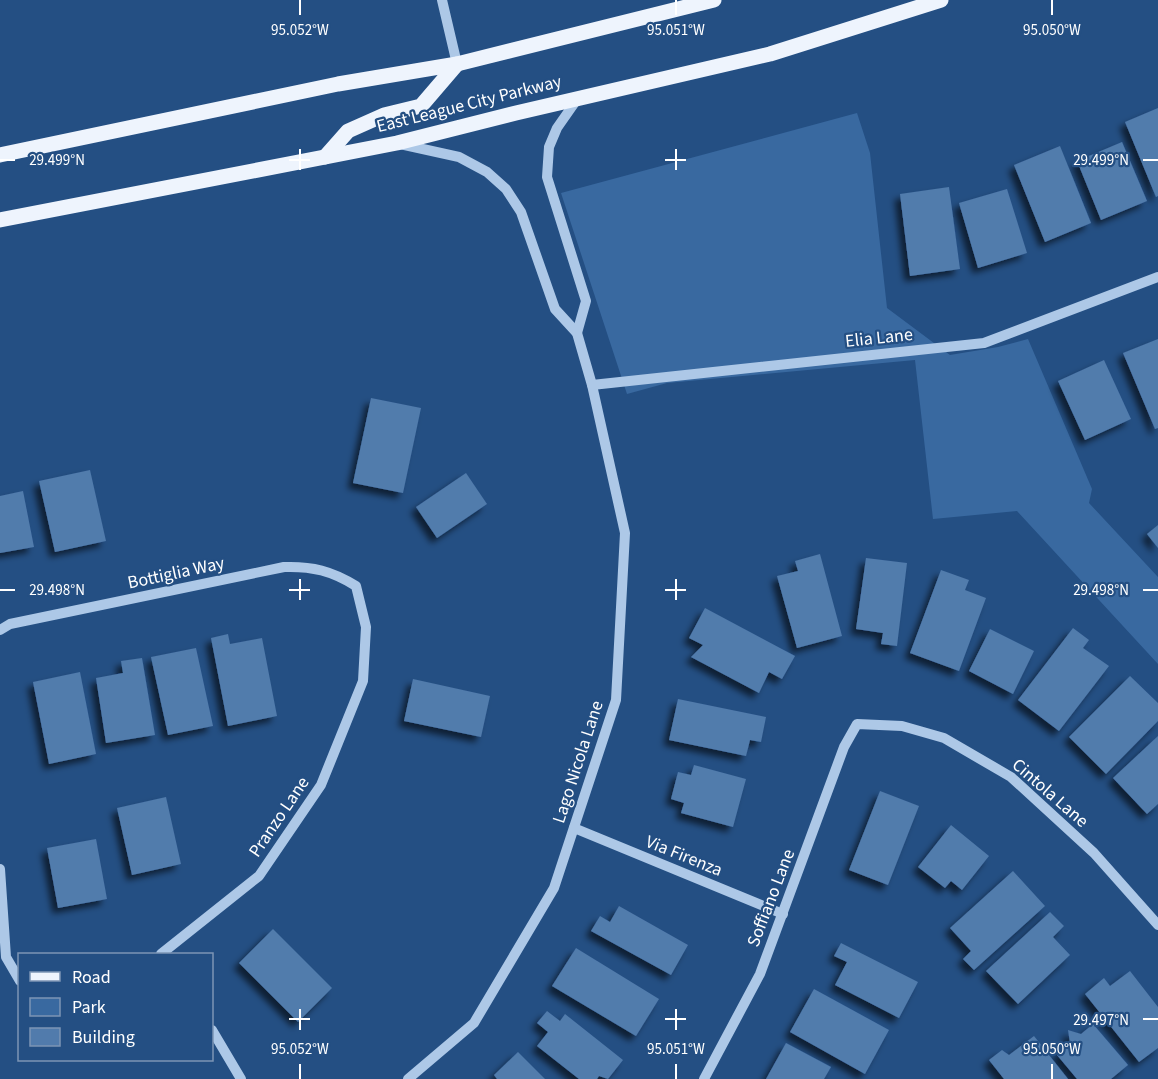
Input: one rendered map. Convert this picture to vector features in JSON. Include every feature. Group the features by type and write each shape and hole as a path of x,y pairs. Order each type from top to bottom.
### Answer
{"main road":[{"path":"0,155 338,84 457,64 714,0"},
{"name":"East League City Parkway","path":"0,220 397,143 770,54 941,0"},
{"path":"325,157 348,131 384,115 421,106 457,64"}],"street":[{"path":"442,0 457,64"},
{"path":"577,333 586,301 547,177 549,147 557,128 578,98"},
{"name":"Lago Nicola Lane","path":"397,143 459,157 487,172 506,189 521,212 555,309 577,333 592,385 625,533 616,700 554,888 474,1023 408,1079"},
{"name":"Elia Lane","path":"592,385 984,343 1158,278"},
{"name":"Bottiglia Way","path":"0,630 10,624 284,567 310,566 335,573 356,586"},
{"name":"Pranzo Lane","path":"165,953 258,876 321,785 363,681 366,627 356,586"},
{"name":"Soffiano Lane","path":"704,1079 760,974 843,747 857,724"},
{"name":"Cintola Lane","path":"857,724 902,726 944,738 1011,777 1094,853 1158,925"},
{"name":"Via Firenza","path":"574,828 783,914"},
{"path":"0,869 6,957 18,978"},
{"path":"213,1032 241,1079"}],"green space":[{"path":"857,113 870,153 887,308 950,355 998,347 1028,339 1092,489 1089,503 1158,577 1158,664 1017,511 933,519 915,360 667,383 627,394 561,193"}],"building":[{"path":"1158,108 1158,196 1156,197 1125,122"},
{"path":"1122,142 1147,201 1101,220 1077,161"},
{"path":"1060,146 1091,223 1045,242 1014,165"},
{"path":"949,187 960,269 910,276 900,194"},
{"path":"1007,189 1027,253 978,268 959,203"},
{"path":"1158,339 1158,428 1155,429 1123,353"},
{"path":"1104,360 1131,419 1085,440 1058,381"},
{"path":"371,398 421,408 403,493 353,483"},
{"path":"90,470 106,541 55,552 39,481"},
{"path":"466,473 487,504 437,538 416,507"},
{"path":"23,491 34,547 0,553 0,496"},
{"path":"1158,525 1158,548 1147,534"},
{"path":"820,554 842,636 797,648 777,576 798,571 795,561"},
{"path":"866,558 907,563 897,646 881,644 883,633 856,629"},
{"path":"941,570 969,580 965,590 986,598 959,671 910,653"},
{"path":"705,608 795,656 782,679 769,672 759,693 691,657 703,645 689,638"},
{"path":"1073,628 1089,640 1083,648 1109,666 1059,731 1018,700"},
{"path":"990,629 1034,651 1013,694 969,671"},
{"path":"228,634 230,644 262,638 277,716 228,726 211,638"},
{"path":"196,648 213,726 168,735 151,657"},
{"path":"142,658 155,735 106,743 96,678 123,673 121,661"},
{"path":"80,672 96,754 49,764 33,682"},
{"path":"1130,676 1158,703 1158,721 1106,774 1069,737"},
{"path":"413,679 490,696 481,737 404,721"},
{"path":"678,699 766,717 761,742 750,740 746,756 669,740"},
{"path":"1158,736 1158,804 1147,814 1113,778"},
{"path":"694,765 746,779 733,827 681,813 684,803 671,799 678,772 691,775"},
{"path":"880,791 919,806 888,885 849,870"},
{"path":"166,797 181,864 132,875 117,808"},
{"path":"951,825 989,856 962,890 951,881 945,888 918,867"},
{"path":"96,839 107,899 58,908 47,848"},
{"path":"1013,871 1045,906 974,970 963,959 971,951 950,928"},
{"path":"619,906 688,945 671,975 591,931 600,916 610,922"},
{"path":"1050,912 1064,926 1053,937 1070,955 1018,1004 986,971"},
{"path":"273,929 332,988 298,1022 239,963"},
{"path":"841,943 918,982 899,1018 835,985 847,962 834,956"},
{"path":"576,948 659,999 636,1036 552,986"},
{"path":"1130,971 1158,1007 1158,1048 1139,1062 1085,994 1104,978 1110,986"},
{"path":"814,989 889,1030 865,1074 790,1032"},
{"path":"547,1011 560,1021 565,1014 623,1060 608,1079 599,1076 597,1079 579,1079 537,1046 548,1032 537,1023"},
{"path":"1093,1024 1128,1065 1111,1079 1077,1079 1057,1055 1070,1043 1068,1030 1081,1034"},
{"path":"1034,1036 1068,1079 1004,1079 989,1060 1002,1050 1009,1055"},
{"path":"786,1043 831,1067 824,1079 766,1079"},
{"path":"518,1052 545,1079 497,1079 494,1075"}]}
